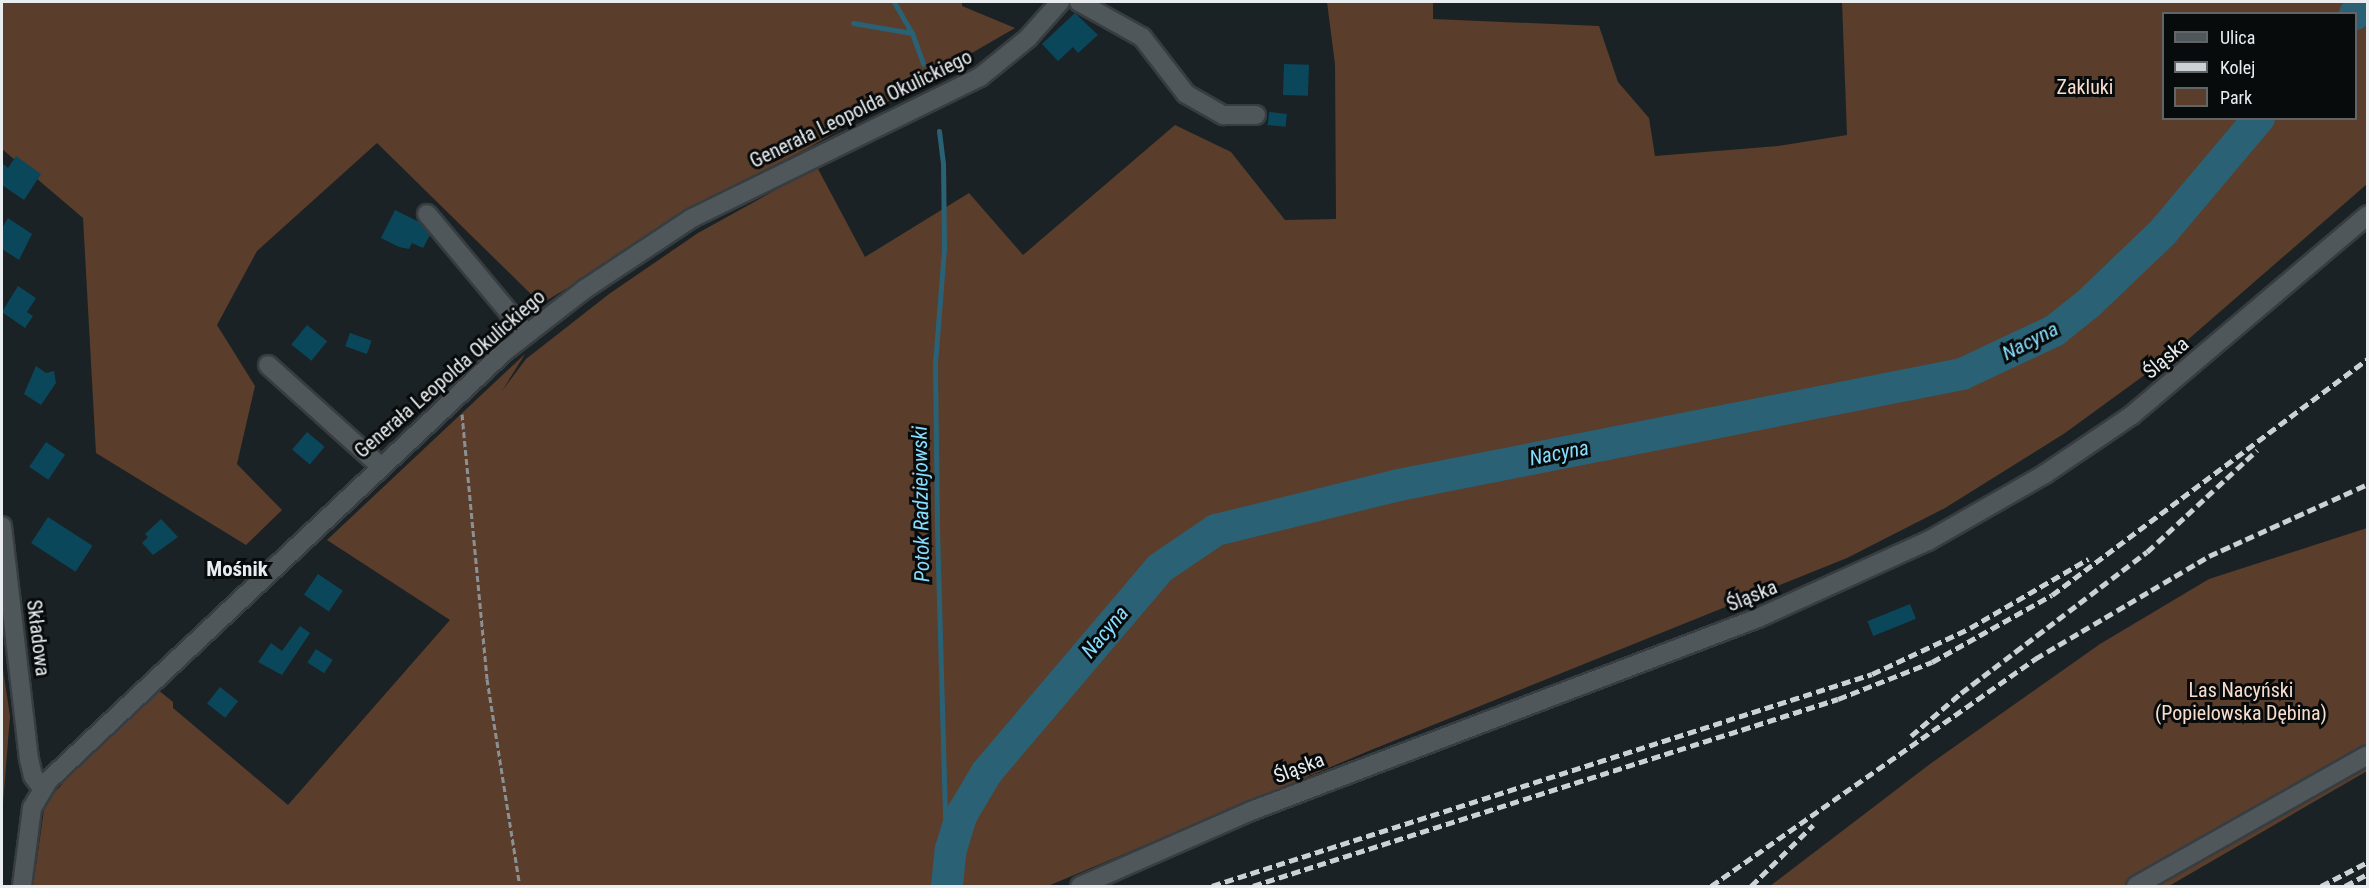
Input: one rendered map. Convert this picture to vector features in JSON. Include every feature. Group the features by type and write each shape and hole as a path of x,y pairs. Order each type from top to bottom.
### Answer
{"street":[{"name":"Generała Leopolda Okulickiego","path":"22,886 31,815 42,788 379,465 526,333 622,263 692,219 980,77 1028,38 1060,2"},
{"path":"1079,2 1142,37 1186,94 1223,115 1256,115"},
{"path":"427,214 526,333"},
{"name":"Śląska","path":"1080,886 1251,811 1777,610 1935,537 2045,474 2132,415 2367,215"},
{"path":"268,365 379,465"},
{"name":"Składowa","path":"2,526 29,759 33,776 42,788"},
{"path":"2136,886 2367,755"}],"path":[{"path":"460,391 488,679 519,881"}],"green space":[{"path":"2,2 962,2 962,6 1015,28 808,148 738,184 541,304 377,143 257,251 217,325 255,386 237,464 282,510 246,545 96,453 83,218 2,149"},
{"name":"Zakluki","path":"1327,2 1433,2 1433,19 1599,26 1618,82 1649,118 1655,156 1778,146 1847,135 1842,2 2367,2 2367,184 2161,363 2065,433 1945,508 1847,558 1371,750 1048,886 33,886 45,803 152,685 173,702 173,708 288,805 450,620 327,540 525,354 502,391 526,359 609,294 698,233 817,167 865,257 969,193 1023,255 1175,125 1231,152 1285,220 1336,219 1335,64"},
{"name":"Las Nacyński (Popielowska Dębina)","path":"2367,528 2367,771 2169,886 1770,886 1930,764 2100,644 2209,579"},
{"path":"2,663 10,716 2,816"}],"building":[{"path":"1075,13 1098,35 1078,53 1073,47 1058,61 1042,44"},
{"path":"1284,64 1309,65 1308,96 1283,95"},
{"path":"1269,112 1287,114 1286,127 1268,125"},
{"path":"16,156 41,174 24,200 2,185 2,163 8,168"},
{"path":"395,210 419,222 430,235 423,248 412,243 409,249 399,247 381,238"},
{"path":"8,218 32,234 19,260 2,249 2,228"},
{"path":"18,286 36,298 27,312 33,316 25,328 2,312"},
{"path":"307,325 327,341 311,361 291,344"},
{"path":"350,333 372,341 367,354 345,346"},
{"path":"36,366 46,373 54,371 56,383 41,405 24,394"},
{"path":"307,432 325,447 310,464 292,450"},
{"path":"46,442 65,455 48,480 29,467"},
{"path":"48,517 92,546 76,572 31,543"},
{"path":"161,519 178,537 153,555 142,543 148,537 145,534"},
{"path":"318,574 343,591 329,612 304,595"},
{"path":"1910,604 1916,619 1873,636 1867,621"},
{"path":"300,626 310,633 282,675 258,662 271,643 282,651"},
{"path":"316,649 333,660 324,673 307,662"},
{"path":"220,687 238,701 225,718 207,704"}],"waterway":[{"name":"Potok Radziejowski","path":"894,2 912,33 923,64"},
{"name":"Nacyna","path":"2357,12 2366,2"},
{"path":"853,23 912,33"},
{"name":"Nacyna","path":"947,885 951,849 962,814 987,772 1160,568 1216,530 1399,485 1962,374 2054,331 2089,303 2163,232 2257,120"},
{"name":"Potok Radziejowski","path":"939,131 943,163 944,249 935,364 937,529 947,877"}],"railway":[{"path":"1253,886 1838,699 1932,662 2052,595 2368,359"},
{"path":"1911,736 1961,693 2147,552 2257,450"},
{"path":"1711,886 2035,659 2209,556 2368,484"},
{"path":"1212,886 1872,674 1970,628 2088,559"},
{"path":"1751,886 1813,825"},
{"path":"2321,886 2368,862"},
{"path":"2345,886 2368,874"}],"district":[{"name":"Mośnik","path":"237,569"}]}
